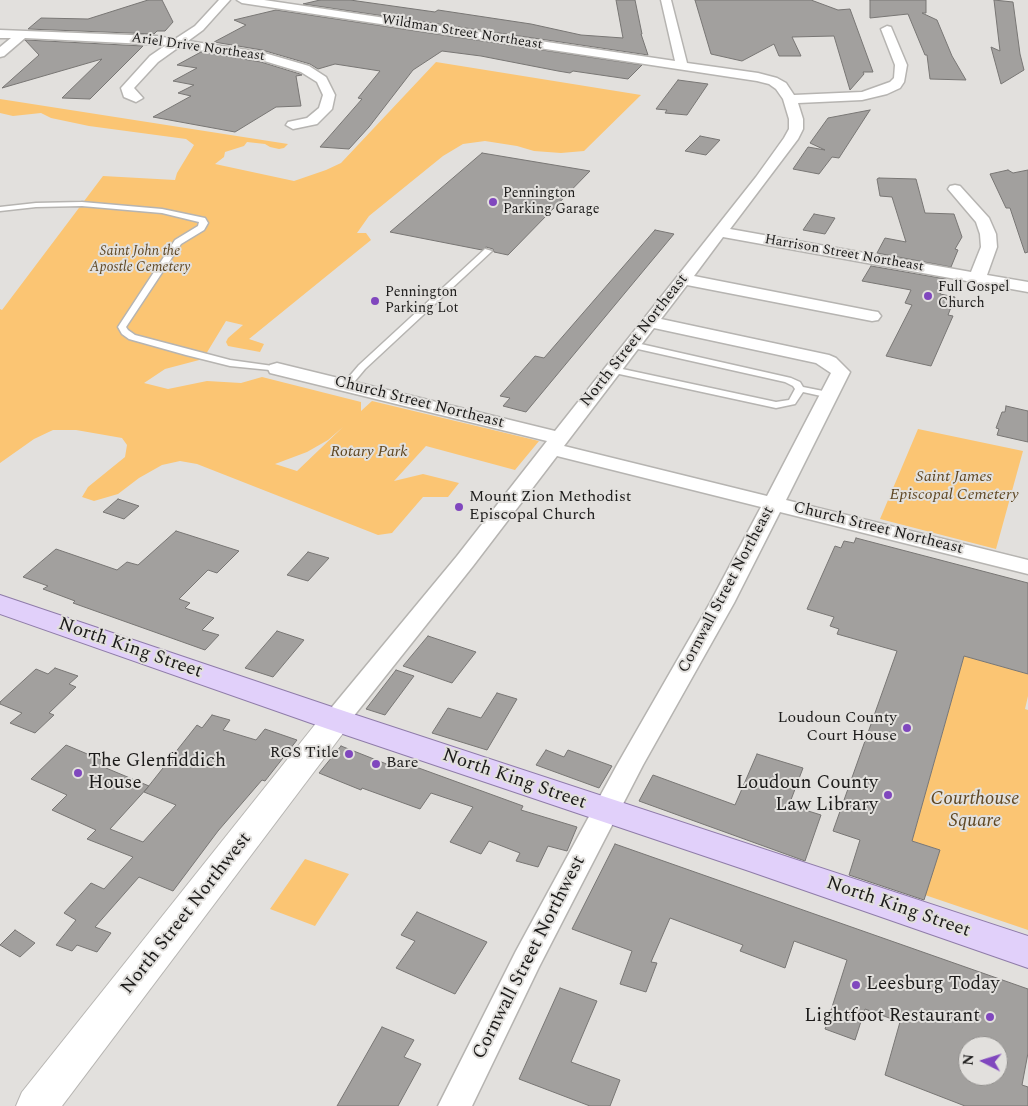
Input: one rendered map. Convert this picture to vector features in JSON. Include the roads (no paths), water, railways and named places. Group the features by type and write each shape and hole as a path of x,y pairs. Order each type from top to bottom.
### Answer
{"main road":[{"name":"North King Street","path":"0,604 336,720 1028,952"}],"street":[{"path":"136,98 129,94 127,88 154,59 199,28 225,0"},
{"name":"Wildman Street Northeast","path":"242,0 682,66"},
{"path":"666,0 682,66 768,79 781,86 790,99 862,96 882,92 895,84 900,79 901,65 887,29"},
{"name":"Ariel Drive Northeast","path":"0,34 132,38 178,43 277,60 305,69 314,74 327,87 328,102 325,109 312,121 293,125"},
{"path":"0,53 23,34"},
{"name":"North Street Northeast","path":"336,720 398,645 556,444 791,139 796,129 796,119 790,99"},
{"path":"955,189 983,221 988,234 989,247 978,278"},
{"name":"Harrison Street Northeast","path":"719,232 1028,288"},
{"path":"684,278 872,316"},
{"name":"Cornwall Street Northeast","path":"607,811 722,603 841,372 822,358 650,322"},
{"name":"Church Street Northeast","path":"276,369 347,385 556,444 1028,567"},
{"name":"North Street Northwest","path":"37,1106 336,720"},
{"name":"Cornwall Street Northwest","path":"456,1106 527,960 607,811"}],"lane":[{"path":"0,209 36,205 82,204 162,211 202,220 204,223 201,228 178,242 122,326 124,332 132,337 188,354 230,363 276,369"},
{"path":"347,385 362,367 488,251"},
{"path":"632,345 788,380 797,384 800,389 830,395"},
{"path":"613,370 776,405 792,402 800,389"}],"place":[{"name":"Pennington Parking Garage","path":"493,202"},
{"name":"Full Gospel Church","path":"928,296"},
{"name":"Pennington Parking Lot","path":"375,301"},
{"name":"Mount Zion Methodist Episcopal Church","path":"459,507"},
{"name":"Loudoun County Court House","path":"907,728"},
{"name":"RGS Title","path":"349,754"},
{"name":"Bare","path":"376,764"},
{"name":"The Glenfiddich House","path":"78,773"},
{"name":"Loudoun County Law Library","path":"888,795"},
{"name":"Leesburg Today","path":"856,985"},
{"name":"Lightfoot Restaurant","path":"990,1017"}],"park label":[{"name":"Saint John the Apostle Cemetery","path":"140,260"},
{"name":"Rotary Park","path":"369,453"},
{"name":"Saint James Episcopal Cemetery","path":"954,487"},
{"name":"Courthouse Square","path":"975,811"}]}
